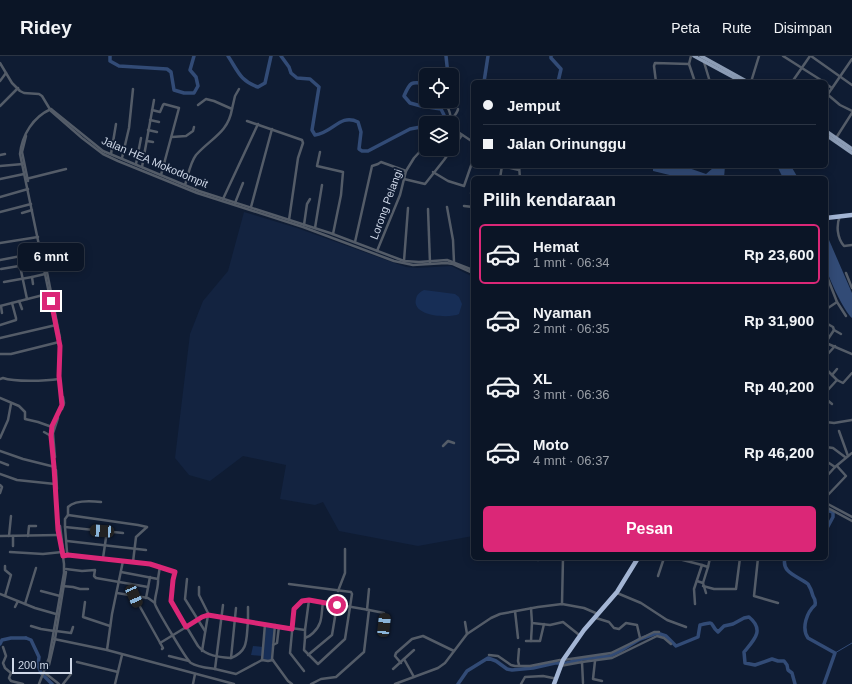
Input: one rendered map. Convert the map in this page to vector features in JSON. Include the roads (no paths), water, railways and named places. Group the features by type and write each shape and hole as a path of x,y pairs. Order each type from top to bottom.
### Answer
{"highway":[{"path":"828,215 852,214"},
{"path":"828,218 852,214"},
{"path":"553,684 553,678 560,662 578,634 617,592 634,560"},
{"path":"565,654 613,592 634,560"},
{"path":"553,684 560,662"}],"main road":[{"path":"692,56 738,80"},
{"path":"701,56 745,80"},
{"path":"828,132 852,148"},
{"path":"828,136 852,153"}],"street":[{"path":"692,56 689,64 693,80"},
{"path":"750,80 759,56"},
{"path":"783,56 821,80"},
{"path":"793,80 810,56 852,85"},
{"path":"828,94 852,58 849,56"},
{"path":"704,61 709,80"},
{"path":"0,63 22,93 40,95 51,109 31,127 22,149 24,174 34,213 60,342 59,379 62,405 52,427 51,436 60,535 66,569 54,639 44,674 39,684"},
{"path":"656,80 655,64 689,64"},
{"path":"0,81 6,73"},
{"path":"828,85 832,88"},
{"path":"0,106 18,88"},
{"path":"122,158 129,128 133,89"},
{"path":"185,185 196,156 225,128 235,96 239,89"},
{"path":"828,97 852,112 836,138"},
{"path":"198,105 207,99 232,109"},
{"path":"142,167 154,100"},
{"path":"152,110 160,112 163,104 179,108 161,175"},
{"name":"Jalan HEA Mokodompit","path":"51,109 95,145 110,154 136,164 176,183 408,264 443,260 454,262 471,269"},
{"name":"Jalan HEA Mokodompit","path":"51,109 53,113 103,154 176,183 222,200 334,234 340,239 356,242 382,254 404,261 449,263 471,272"},
{"path":"455,116 458,109"},
{"path":"150,120 159,122"},
{"path":"247,121 301,139 303,142 298,158 289,220"},
{"path":"110,154 116,124"},
{"path":"222,200 258,124"},
{"path":"172,137 186,136 194,127"},
{"path":"251,208 272,129"},
{"path":"148,130 157,132"},
{"path":"459,133 471,141"},
{"path":"404,179 425,184 462,135"},
{"path":"136,164 141,138"},
{"path":"146,141 153,142"},
{"path":"320,152 318,166 343,172 341,195 334,234"},
{"name":"Lorong Pelangi","path":"378,251 400,195 406,171 419,153"},
{"path":"0,155 5,154"},
{"path":"356,242 372,166 381,162 406,171"},
{"path":"0,166 23,164"},
{"path":"23,164 61,345 61,377 64,403 53,433 57,504"},
{"path":"434,172 448,181 464,186 471,166"},
{"path":"510,168 519,170 520,176"},
{"path":"26,179 66,169"},
{"path":"0,179 24,174"},
{"path":"235,203 243,183"},
{"path":"314,228 322,185"},
{"path":"0,197 28,189"},
{"path":"304,225 307,204 310,199"},
{"path":"0,212 31,204"},
{"path":"464,206 471,207"},
{"path":"447,207 453,240 454,262"},
{"path":"404,261 408,208"},
{"path":"428,209 430,262"},
{"path":"22,212 34,213"},
{"path":"840,216 837,226 841,242 844,246 852,245"},
{"path":"0,243 38,237"},
{"path":"0,260 42,252"},
{"path":"1,270 43,262"},
{"path":"20,266 27,299"},
{"path":"846,273 852,288"},
{"path":"4,282 45,274"},
{"path":"848,279 852,276"},
{"path":"32,277 33,284"},
{"path":"828,279 837,302 846,316"},
{"path":"2,313 0,306 50,293"},
{"path":"19,301 22,309"},
{"path":"828,308 837,302"},
{"path":"0,326 16,320 12,303"},
{"path":"828,324 841,334"},
{"path":"0,338 56,325"},
{"path":"828,339 834,330"},
{"path":"0,354 11,354 60,342"},
{"path":"828,343 852,354"},
{"path":"828,354 835,346"},
{"path":"832,375 837,369"},
{"path":"828,371 837,380 843,383 852,373"},
{"path":"0,379 3,378 8,380 28,381 59,379"},
{"path":"828,390 837,380"},
{"path":"0,398 11,404 19,406 25,412 25,419 52,427"},
{"path":"828,401 832,404"},
{"path":"0,438 1,428 8,420 11,404"},
{"path":"828,422 834,423 852,420"},
{"path":"839,431 846,457"},
{"path":"44,432 51,436"},
{"path":"443,446 448,441 454,443"},
{"path":"828,447 833,448 846,457"},
{"path":"0,451 29,461 55,467"},
{"path":"828,474 852,453"},
{"path":"0,462 8,465"},
{"path":"828,462 836,466 846,476 828,495"},
{"path":"0,474 18,480 55,484"},
{"path":"0,485 2,487 0,493"},
{"path":"55,631 56,614 63,586 64,555 67,541 65,519 68,515 68,507 70,504 85,501 101,502"},
{"path":"828,504 852,517"},
{"path":"828,508 852,521"},
{"path":"68,515 147,527 136,537 133,562"},
{"path":"9,536 11,516"},
{"path":"28,536 29,526 36,526"},
{"path":"65,528 122,533"},
{"path":"103,558 107,531"},
{"path":"0,536 60,535"},
{"path":"13,536 13,546"},
{"path":"67,541 146,550"},
{"path":"338,591 345,572 345,549"},
{"path":"10,552 103,558 160,566 175,572 171,601 202,651 217,656 231,658 236,656 245,648 248,607"},
{"path":"562,604 563,560"},
{"path":"658,576 663,560"},
{"path":"683,560 708,567"},
{"path":"706,593 703,584 710,560"},
{"path":"697,581 717,589 736,589 740,560"},
{"path":"758,560 754,596 778,603"},
{"path":"107,650 110,626 123,561"},
{"path":"695,604 694,589 702,565"},
{"path":"5,566 5,570 11,575 5,596"},
{"path":"155,603 160,566"},
{"path":"25,604 36,568"},
{"path":"66,569 82,571 95,570 95,577 119,583 148,587"},
{"path":"121,572 150,576 158,579"},
{"path":"146,598 150,576"},
{"path":"187,579 184,598 205,631"},
{"path":"289,584 351,593 345,641 318,664 304,649 309,600"},
{"path":"63,586 88,589"},
{"path":"199,586 199,595 209,615 202,651"},
{"path":"311,684 323,678 336,678 364,652 369,589"},
{"path":"41,591 60,596"},
{"path":"617,592 641,603 667,620 686,627"},
{"path":"117,593 146,598 155,603 189,662"},
{"path":"0,594 56,614"},
{"path":"134,596 160,643 162,650"},
{"path":"304,671 290,653 294,609 302,601 309,600 323,602 384,614 382,635"},
{"path":"15,607 18,601"},
{"path":"85,602 83,617 110,626"},
{"path":"305,638 311,635 320,625 323,602"},
{"path":"395,684 438,668 445,663 467,634 494,616 515,611 562,604 579,606 596,614 617,629 621,628 626,623 637,625 640,638"},
{"path":"215,669 223,605"},
{"path":"308,655 332,635 337,605"},
{"path":"231,658 236,608"},
{"path":"531,608 531,641"},
{"path":"515,611 518,638"},
{"path":"160,643 198,619 209,615 305,630"},
{"path":"465,622 467,634"},
{"path":"532,623 552,624 563,622 578,634"},
{"path":"262,660 265,624"},
{"path":"526,641 540,641 544,624"},
{"path":"275,625 271,656 290,684"},
{"path":"31,626 41,629 71,633 73,626"},
{"path":"273,645 277,643 279,626"},
{"path":"489,655 498,656 511,665 530,666 560,662 609,654 640,638 654,632 659,632"},
{"path":"401,663 395,656 396,653 412,639 423,636 454,651"},
{"path":"560,662 582,662 612,658 657,636 664,638 670,644"},
{"path":"54,639 107,650 234,684"},
{"path":"3,647 6,656 3,663 5,668 11,673 9,678 23,684"},
{"path":"393,669 414,650"},
{"path":"519,650 519,665"},
{"path":"115,684 122,655"},
{"path":"169,656 194,664 236,674 262,660 268,662 273,660"},
{"path":"404,659 414,678"},
{"path":"595,661 593,679 602,681"},
{"path":"77,662 118,672"},
{"path":"582,662 583,683"},
{"path":"44,674 59,684"},
{"path":"63,684 71,674"},
{"path":"193,684 195,674"},
{"path":"521,684 524,677 543,676 553,678"}],"waterway":[{"path":"110,56 110,61 119,66 167,69 171,72 174,90 184,93 194,93 198,86 196,77 190,70 194,56"},
{"path":"228,56 243,79 258,87 265,83 271,56"},
{"path":"281,56 289,67 291,73 297,78 310,79 319,87 312,130 315,135 327,131 341,122 352,120 358,122 361,132 359,149 362,151 368,151 410,129 419,127"},
{"path":"446,56 447,68"},
{"path":"484,80 488,56"},
{"path":"551,56 551,58 561,69 558,80"},
{"path":"419,83 410,85 404,96 410,103 419,105"},
{"path":"434,108 441,109 444,116"},
{"path":"828,511 833,512 833,517 828,526"},
{"path":"785,560 784,563 788,571 808,584 815,600 815,605 807,616 805,625 808,638 835,653 824,684"},
{"path":"458,684 467,671 488,658 496,661 507,669 512,670 533,668 555,663 567,663 582,659 610,656 640,639 657,633 666,636 676,646 698,637 700,625 711,623 718,632 724,626 749,617 754,622 757,631 754,639 744,652 745,663 755,665 772,659 784,661 788,670 792,673 795,684"},
{"path":"0,644 2,640 11,638 26,638"},
{"path":"26,638 31,640 39,657 38,665 41,673 52,684"},
{"path":"835,653 852,643"}]}
